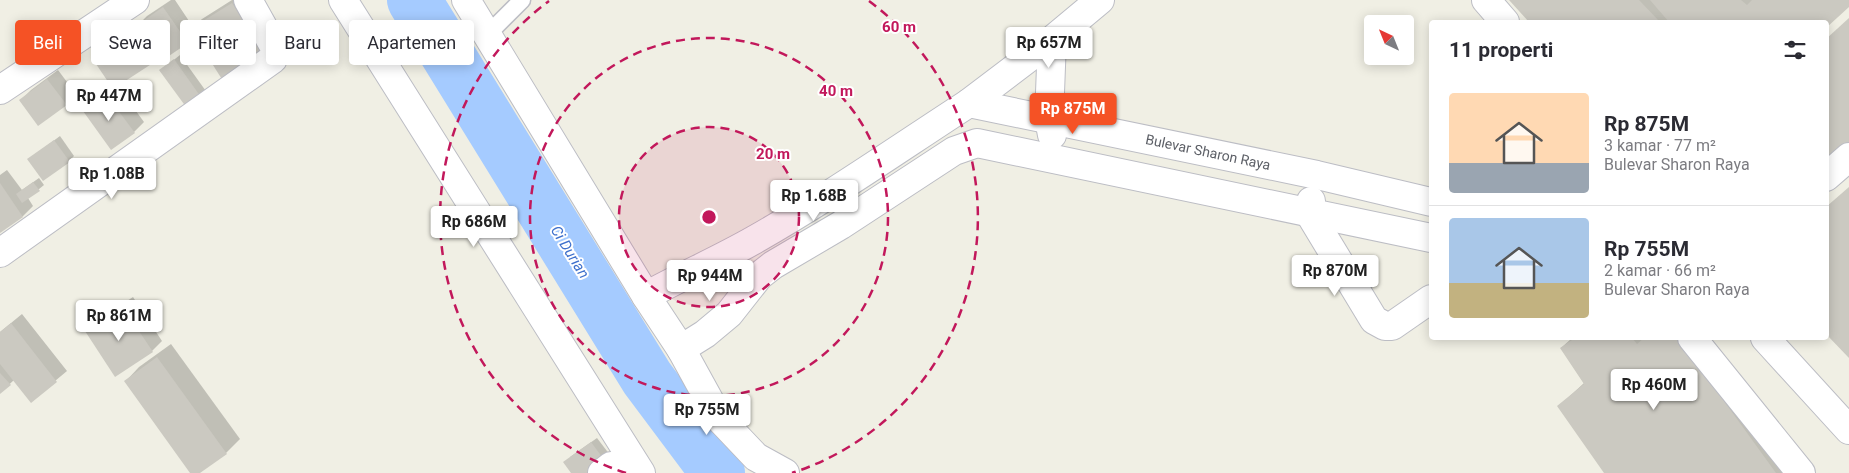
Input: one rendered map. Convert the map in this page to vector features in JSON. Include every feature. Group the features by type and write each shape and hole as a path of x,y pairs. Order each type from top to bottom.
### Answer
{"street":[{"path":"0,90 135,0"},
{"path":"0,253 273,59 276,50 248,0"},
{"path":"343,0 641,473"},
{"path":"466,0 646,296 681,349 719,418 756,457 785,473"},
{"path":"646,296 745,245 824,198 969,102 1052,40 1100,0"},
{"path":"1486,0 1503,20"},
{"path":"1052,40 1049,119 1056,159"},
{"name":"Bulevar Sharon Raya","path":"969,102 1317,175 1429,202"},
{"path":"681,349 705,334 729,314 766,270 841,225 954,151 977,144 1429,238"},
{"path":"1829,174 1849,157"},
{"path":"1317,175 1308,211 1370,314 1378,324 1392,326 1429,300"},
{"path":"824,198 841,225"},
{"path":"745,245 766,270"},
{"path":"1694,340 1801,473"},
{"path":"1767,340 1849,430"}],"lane":[{"path":"487,35 522,0"}],"building":[{"path":"1509,0 1639,0 1658,20 1527,20"},
{"path":"1650,0 1741,0 1747,5 1752,0 1849,0 1849,7 1829,25 1829,20 1667,20"},
{"path":"232,3 243,20 205,20"},
{"path":"163,7 180,31 180,48 170,55 170,20 145,20"},
{"path":"1849,18 1849,144 1829,162 1829,36"},
{"path":"256,41 266,56 266,59 256,65"},
{"path":"174,59 203,100 189,111 159,70 166,65 170,65 170,62"},
{"path":"97,65 150,65 113,89"},
{"path":"213,65 256,65 225,84"},
{"path":"47,79 67,105 38,126 19,100"},
{"path":"106,94 135,133 111,150 83,111"},
{"path":"54,140 70,162 43,181 27,159"},
{"path":"33,182 40,191 22,203 16,194"},
{"path":"0,183 23,217 0,233"},
{"path":"1849,187 1849,358 1829,337 1829,204"},
{"path":"123,307 153,352 115,377 85,331"},
{"path":"11,323 57,382 31,403 0,364 0,332"},
{"path":"1572,340 1634,340 1637,344 1642,340 1678,340 1776,473 1604,473 1557,406 1584,384 1560,348"},
{"path":"157,357 227,454 200,473 190,473 124,381"},
{"path":"0,373 11,385 0,394"},
{"path":"591,442 605,461 589,473 571,473 563,462"}],"waterway":[{"name":"Ci Durian","path":"414,0 647,378 718,473"}]}
